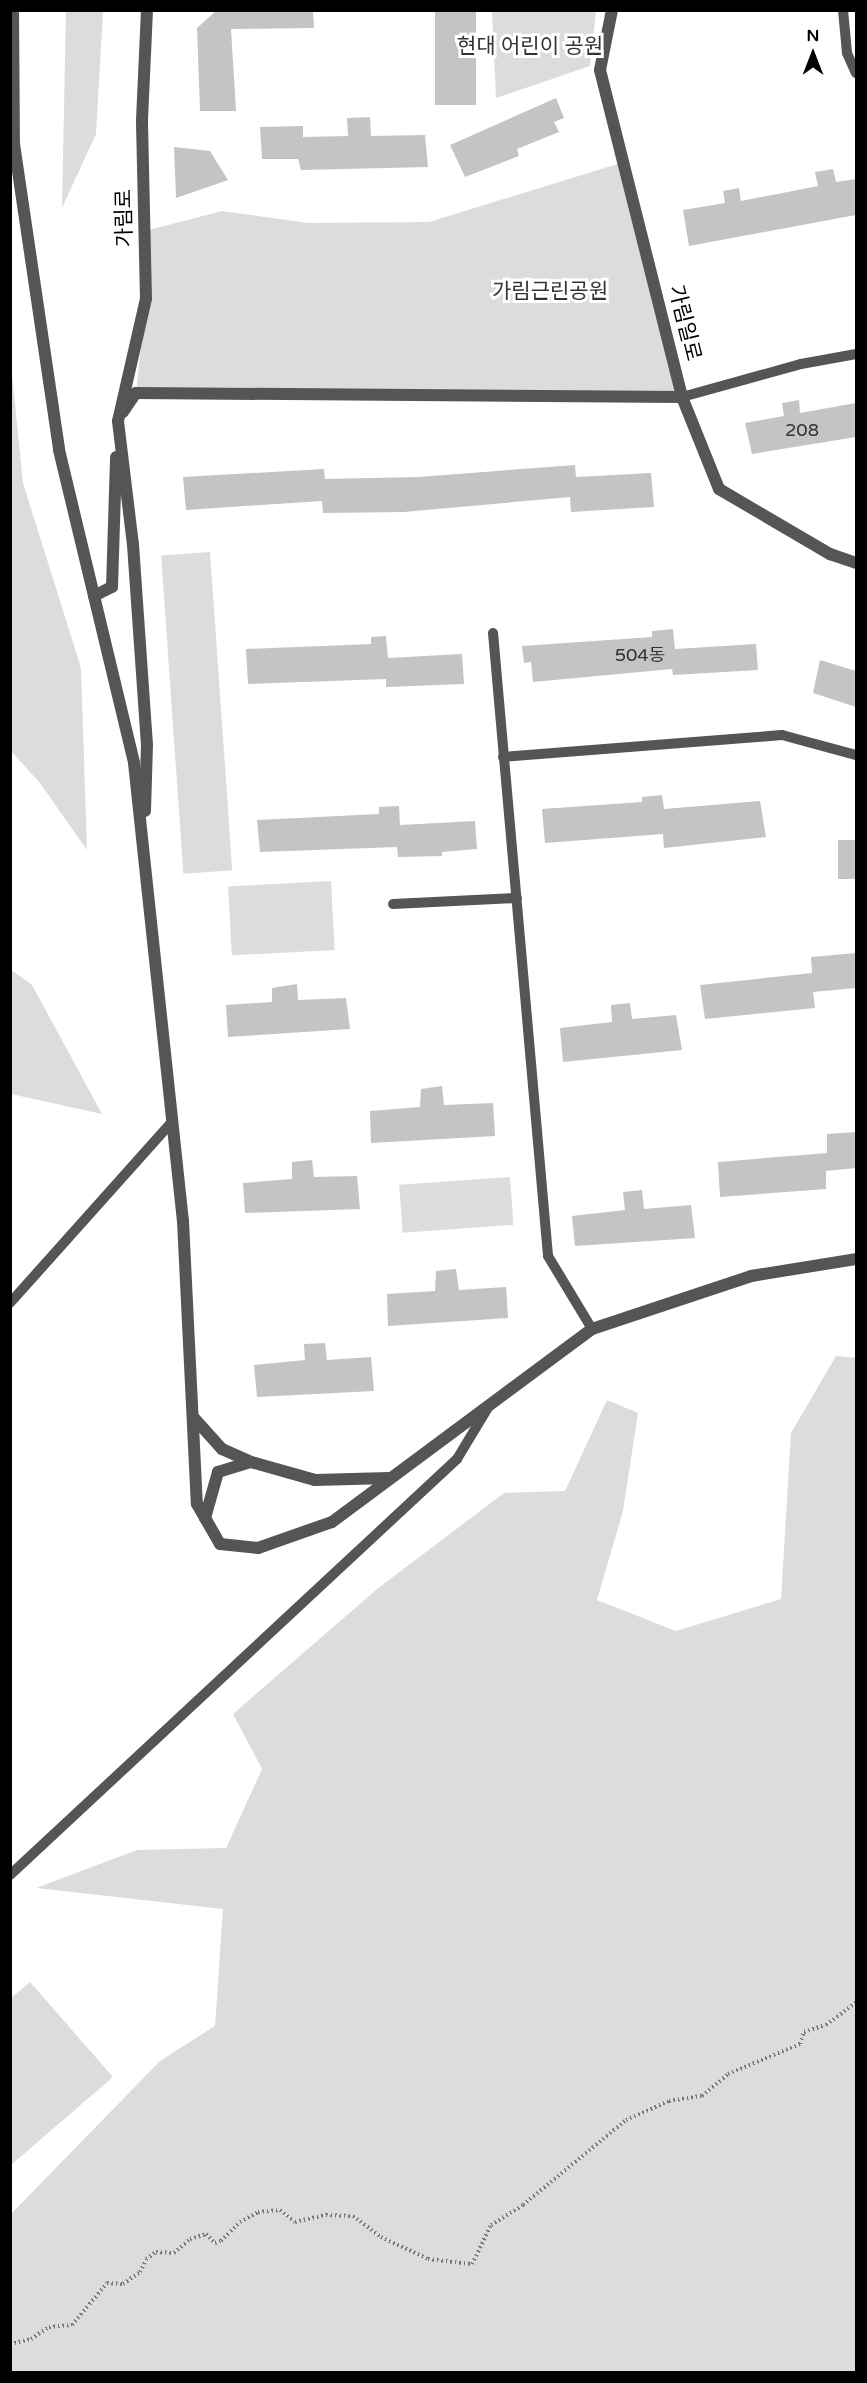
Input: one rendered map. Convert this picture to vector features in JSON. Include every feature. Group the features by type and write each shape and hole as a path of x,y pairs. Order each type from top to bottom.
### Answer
{"street":[{"path":"13,10 14,144 59,450 134,763 183,1221 197,1504 220,1544 258,1548 332,1522 592,1329 751,1276 856,1259"},
{"name":"가림로","path":"118,421 146,298 142,120 147,10"},
{"name":"가림일로","path":"612,10 600,70 682,397 719,489 830,554 856,563"},
{"path":"94,596 111,587 118,421 136,393 682,397"},
{"path":"118,421 133,545 147,745 144,860"},
{"path":"194,1418 222,1449 251,1462 315,1480 389,1478"},
{"path":"205,1518 218,1472 251,1462"}],"lane":[{"path":"843,10 848,53 856,73"},
{"path":"682,397 801,364 856,354"},
{"path":"493,633 548,1256 592,1329"},
{"path":"503,757 782,735 856,755"},
{"path":"393,904 516,898"},
{"path":"10,1303 172,1122"},
{"path":"10,1875 457,1459 491,1403"}],"path":[{"path":"10,2344 31,2339 49,2327 72,2325 107,2283 123,2284 140,2272 146,2259 156,2252 174,2253 190,2239 206,2234 215,2243 221,2241 240,2222 258,2212 280,2210 295,2222 326,2215 353,2216 381,2237 428,2259 472,2264 491,2225 523,2205 626,2120 669,2102 702,2096 728,2074 800,2044 804,2032 826,2025 856,2002"}],"green space":[{"path":"66,11 103,11 96,134 62,208"},
{"name":"현대 어린이 공원","path":"492,11 596,11 590,66 496,98"},
{"name":"가림근린공원","path":"624,162 682,397 136,393 146,299 145,231 222,211 308,223 429,222"},
{"path":"11,364 23,483 81,668 87,850 40,783 11,751"},
{"path":"210,552 232,870 183,874 161,555"},
{"path":"331,881 335,950 232,955 228,886"},
{"path":"10,969 32,985 102,1114 11,1094"},
{"path":"510,1177 513,1225 403,1233 399,1185"},
{"path":"836,1356 856,1358 856,2372 11,2372 11,2214 160,2061 215,2026 223,1909 36,1888 137,1850 226,1848 262,1769 233,1714 377,1589 504,1493 565,1491 607,1400 638,1413 623,1511 597,1600 676,1631 781,1599 791,1433"},
{"path":"30,1982 113,2077 11,2165 11,1998"}],"building":[{"path":"217,10 313,10 314,28 231,29 236,111 200,111 197,28"},
{"path":"435,10 476,10 476,105 435,105"},
{"path":"556,98 564,118 554,122 559,132 517,149 519,156 465,177 450,145"},
{"path":"370,117 371,136 425,135 428,167 301,170 298,159 262,159 260,127 303,126 303,137 348,136 347,118"},
{"path":"174,147 210,151 228,180 176,198"},
{"path":"833,169 836,182 856,179 856,215 689,246 683,210 725,203 723,191 739,188 741,201 818,186 815,172"},
{"path":"799,400 800,413 856,403 856,437 752,454 745,423 784,416 782,403"},
{"path":"575,465 576,477 651,473 654,507 571,512 570,497 404,512 323,513 322,501 186,510 183,477 324,469 325,479 418,477"},
{"path":"673,629 675,649 756,644 758,670 673,675 672,669 533,682 531,662 524,663 522,646 652,637 652,631"},
{"path":"386,636 388,658 462,654 464,684 386,687 386,679 248,684 246,649 371,644 371,637"},
{"path":"820,660 856,671 856,707 813,693"},
{"path":"662,795 664,809 760,801 766,837 664,848 663,834 545,843 542,809 642,802 642,797"},
{"path":"399,806 400,825 475,821 477,849 442,852 442,856 398,857 397,847 260,852 257,820 379,814 379,807"},
{"path":"838,840 856,840 856,879 838,879"},
{"path":"856,953 856,988 813,992 815,1008 705,1019 700,985 812,973 811,957"},
{"path":"297,984 298,1000 346,998 350,1029 228,1037 226,1005 272,1002 272,988"},
{"path":"630,1003 632,1019 676,1015 682,1050 563,1062 560,1028 612,1022 611,1005"},
{"path":"442,1086 444,1105 493,1103 495,1136 371,1143 370,1111 420,1107 421,1089"},
{"path":"856,1132 856,1168 826,1171 826,1189 720,1197 718,1162 827,1153 827,1134"},
{"path":"312,1160 314,1177 357,1176 360,1209 245,1213 243,1183 292,1179 292,1162"},
{"path":"642,1190 644,1209 691,1205 695,1238 575,1246 572,1216 625,1210 623,1192"},
{"path":"456,1269 459,1290 506,1287 508,1318 388,1326 387,1294 435,1291 436,1271"},
{"path":"325,1343 327,1360 371,1357 374,1391 257,1397 254,1365 305,1360 304,1344"}]}
